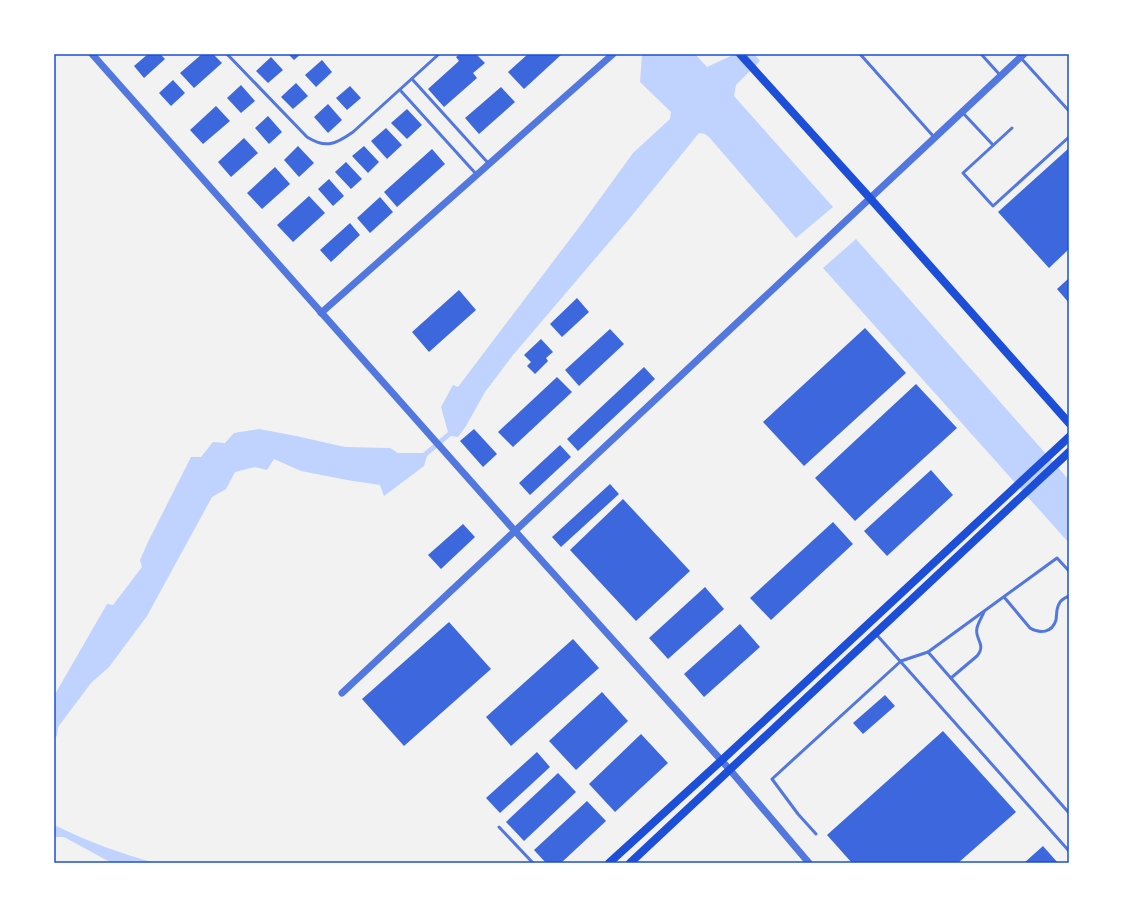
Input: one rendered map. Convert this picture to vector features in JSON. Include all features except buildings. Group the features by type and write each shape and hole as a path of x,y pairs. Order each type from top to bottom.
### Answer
{"main road":[{"path":"740,54 1069,423"},
{"path":"609,863 722,760 1069,437"},
{"path":"630,863 1069,452"}],"street":[{"path":"92,54 515,531 722,760 809,863"},
{"path":"322,313 613,54"},
{"path":"342,693 869,197 1022,56"}],"lane":[{"path":"227,54 307,137 317,143 328,144 340,142 353,132 439,54"},
{"path":"860,54 934,137"},
{"path":"981,54 1000,75"},
{"path":"1022,56 1069,111"},
{"path":"412,79 489,164"},
{"path":"400,90 477,175"},
{"path":"961,112 993,145"},
{"path":"1012,128 963,173 993,206 1069,138"},
{"path":"816,834 798,814 772,779 902,661 928,652 1057,558 1069,571"},
{"path":"1004,596 1035,632 1049,630 1054,625 1058,604 1063,598 1069,596"},
{"path":"951,678 981,652 982,646 977,634 977,628 985,611"},
{"path":"876,634 902,661 1069,851"},
{"path":"928,652 1069,813"},
{"path":"499,827 534,863"}],"water":[{"path":"642,54 695,54 707,67 735,54 754,54 760,61 736,85 734,96 833,207 796,238 709,137 705,134 699,133 629,219 513,355 485,392 466,426 458,437 451,436 427,456 424,466 384,496 380,485 301,471 274,459 267,470 255,467 235,472 226,489 212,497 147,616 109,667 91,683 58,727 57,736 54,738 54,696 107,604 113,605 142,567 140,560 148,542 191,457 201,457 213,442 225,443 234,433 259,429 345,447 390,448 398,453 423,453 448,432 441,407 453,385 458,387 583,222 633,153 670,119 671,112 640,82"},
{"path":"856,239 1069,480 1069,543 823,268"},
{"path":"54,825 104,847 156,863 112,863 64,837 54,837"}]}
